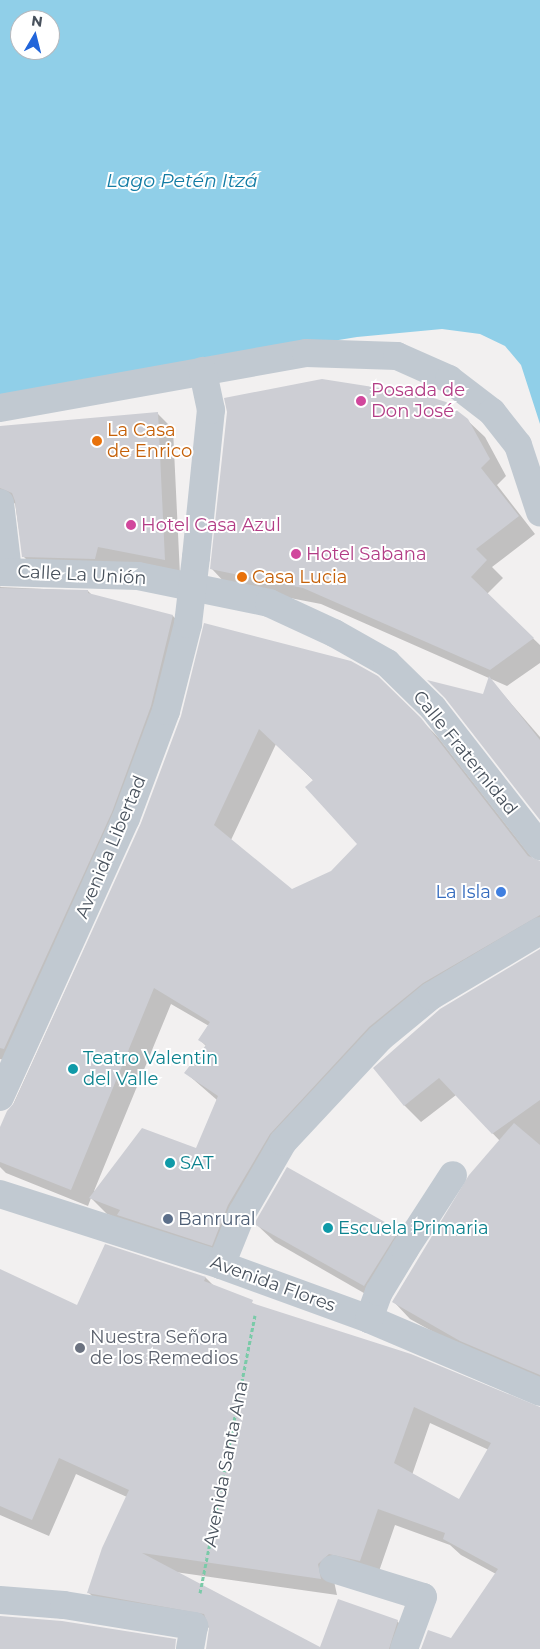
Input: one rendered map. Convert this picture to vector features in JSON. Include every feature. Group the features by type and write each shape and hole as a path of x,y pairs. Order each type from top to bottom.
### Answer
{"street":[{"path":"0,408 306,353 397,356 450,379 492,412 518,446 540,512"},
{"name":"Avenida Libertad","path":"0,1097 126,818 166,711 188,624 193,587 211,410 203,371"},
{"path":"0,503 4,572"},
{"name":"Calle La Unión","path":"4,572 138,576 193,587"},
{"name":"Calle Fraternidad","path":"193,587 269,603 386,662 433,708 540,846"},
{"path":"221,1265 251,1197 284,1142 380,1038 431,996 540,930"},
{"path":"369,1319 379,1292 453,1175"},
{"name":"Avenida Flores","path":"0,1194 221,1265 369,1319 540,1392"},
{"path":"333,1569 423,1597 404,1649"},
{"path":"0,1600 64,1605 192,1638"}],"path":[{"name":"Avenida Santa Ana","path":"192,1638 262,1280"}],"water":[{"name":"Lago Petén Itzá","path":"0,0 540,0 540,424 521,365 505,346 480,334 442,329 357,337 0,395"}],"building":[{"path":"322,379 424,395 446,402 468,419 490,459 481,468 519,516 476,549 487,560 471,577 534,638 490,670 303,588 210,569 227,412 224,398"},
{"path":"158,412 165,560 98,547 95,559 22,557 15,501 12,493 0,488 0,426"},
{"path":"0,588 88,590 88,593 173,615 151,706 112,812 4,1049 0,1048"},
{"path":"204,623 351,661 378,676 421,718 528,856 540,861 540,915 423,983 369,1027 270,1134 228,1205 212,1246 117,1215 120,1210 89,1198 142,1128 196,1148 218,1096 184,1073 206,1045 198,1040 210,1022 154,988 71,1190 0,1162 0,1127 7,1111 14,1103 141,823 181,716","holes":["259,729 313,780 305,787 357,844 331,871 292,889 214,825"]},
{"path":"489,676 540,740 540,820 445,698 427,680 483,694"},
{"path":"540,949 540,1100 492,1134 439,1078 404,1106 373,1068 440,1009"},
{"path":"514,1123 540,1145 540,1375 460,1341 392,1302 469,1175"},
{"name":"Escuela Primaria","path":"287,1167 399,1230 364,1286 254,1224"},
{"path":"105,1244 206,1277 204,1281 253,1300 252,1303 411,1354 540,1407 540,1649 421,1649 428,1630 451,1638 498,1569 443,1539 445,1533 378,1509 360,1561 329,1554 318,1564 321,1579 142,1553 320,1647 338,1599 398,1620 389,1649 206,1649 209,1628 204,1614 87,1593 102,1548 129,1490 59,1458 32,1520 0,1506 0,1269 77,1305","holes":["414,1407 491,1443 459,1499 394,1463"]},
{"path":"0,1616 62,1621 176,1639 175,1649 0,1649"}],"place":[{"name":"Posada de Don José","path":"361,401"},
{"name":"La Casa de Enrico","path":"97,441"},
{"name":"Hotel Casa Azul","path":"131,525"},
{"name":"Hotel Sabana","path":"296,554"},
{"name":"Casa Lucia","path":"242,577"},
{"name":"La Isla","path":"501,892"},
{"name":"Teatro Valentin del Valle","path":"73,1069"},
{"name":"SAT","path":"170,1163"},
{"name":"Banrural","path":"168,1219"},
{"name":"Escuela Primaria","path":"328,1228"},
{"name":"Nuestra Señora de los Remedios","path":"80,1348"}]}
